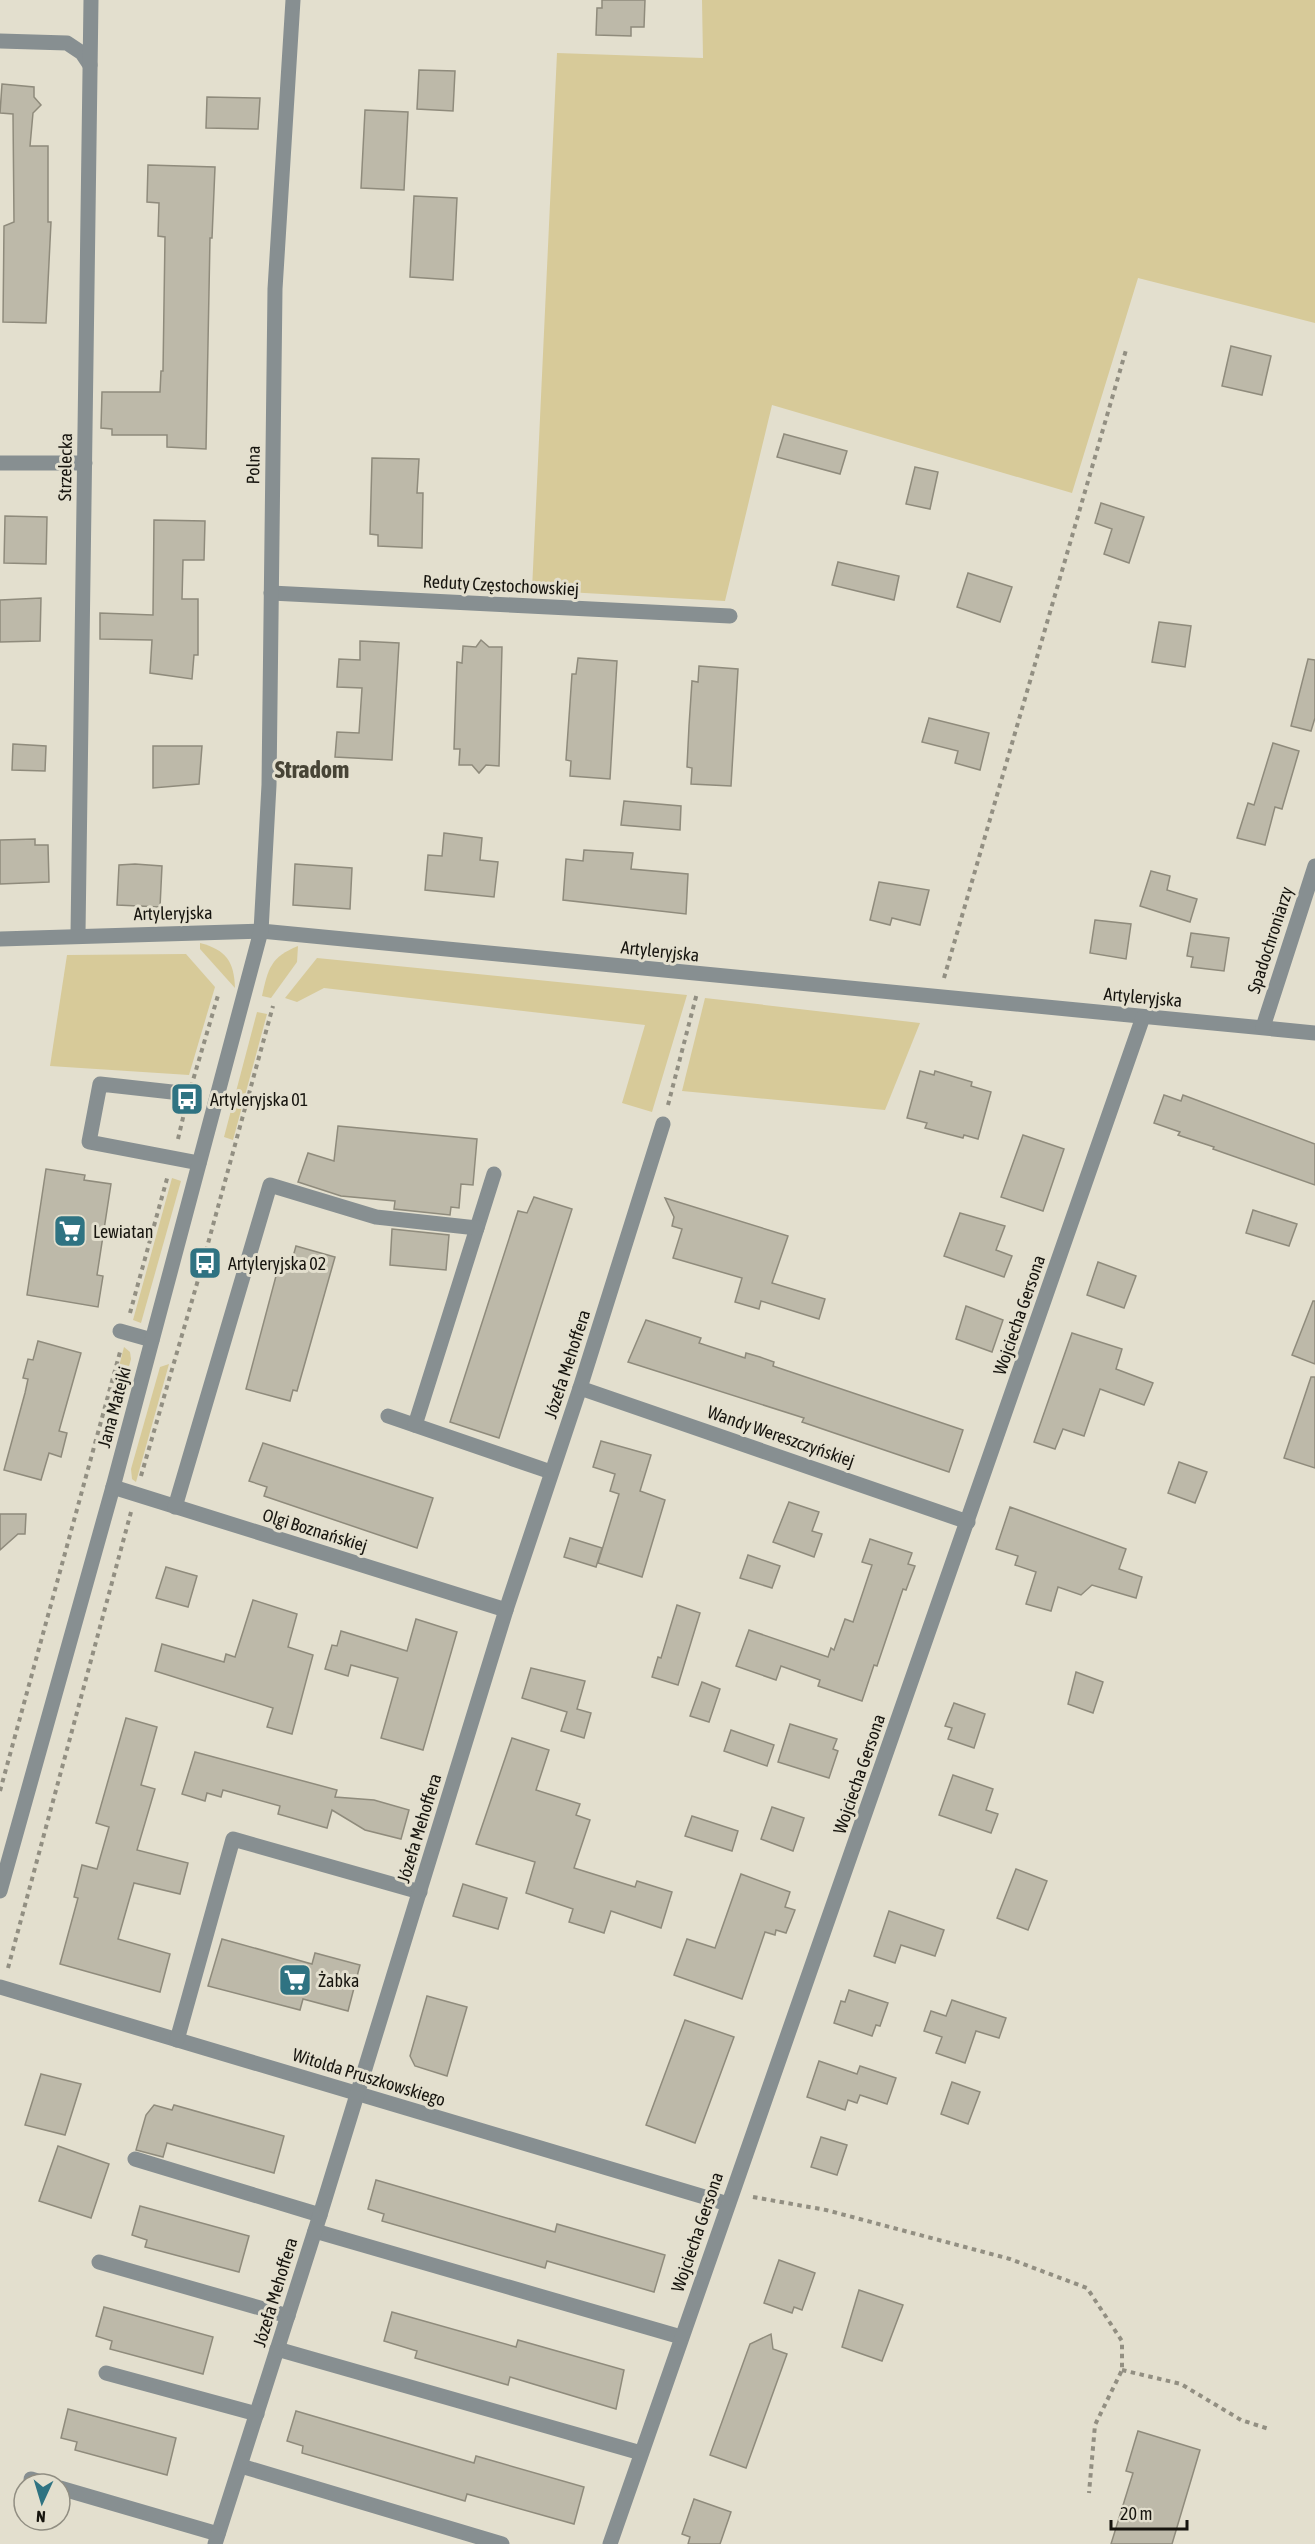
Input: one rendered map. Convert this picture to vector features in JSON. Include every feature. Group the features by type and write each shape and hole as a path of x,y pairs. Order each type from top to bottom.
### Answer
{"street":[{"name":"Strzelecka","path":"78,934 91,0"},
{"name":"Polna","path":"261,931 269,785 275,289 293,0"},
{"path":"0,41 67,43 82,53 90,65"},
{"path":"0,463 85,463"},
{"name":"Reduty Częstochowskiej","path":"271,593 730,616"},
{"name":"Spadochroniarzy","path":"1263,1027 1315,866"},
{"name":"Artyleryjska","path":"0,939 78,934 261,931 701,975 1315,1032"},
{"name":"Jana Matejki","path":"0,1892 113,1488 261,931"},
{"name":"Wojciecha Gersona","path":"610,2544 1143,1017"},
{"path":"172,1092 100,1084 89,1142 173,1156 199,1163"},
{"name":"Józefa Mehoffera","path":"216,2539 320,2215 506,1610 580,1388 663,1124"},
{"path":"415,1425 494,1174"},
{"path":"175,1507 270,1185 376,1217 477,1228"},
{"path":"123,1332 152,1340"},
{"name":"Wandy Wereszczyńskiej","path":"580,1388 968,1522"},
{"path":"388,1416 551,1472"},
{"name":"Olgi Boznańskiej","path":"113,1488 506,1610"},
{"path":"177,2040 233,1839 420,1892"},
{"name":"Witolda Pruszkowskiego","path":"2,1988 356,2093 730,2199"},
{"path":"135,2159 320,2215"},
{"path":"315,2230 681,2337"},
{"path":"99,2262 288,2316"},
{"path":"277,2349 641,2453"},
{"path":"106,2373 257,2414"},
{"path":"241,2466 502,2544"},
{"path":"72,2492 216,2539"}],"path":[{"path":"940,997 1126,350"},
{"path":"663,1124 701,975"},
{"path":"190,1090 219,992"},
{"path":"2,1988 136,1495 273,1006"},
{"path":"0,1791 123,1332 188,1100"},
{"path":"730,2199 826,2210 1010,2259 1087,2288 1122,2341 1122,2370 1095,2425 1089,2493"},
{"path":"1122,2370 1181,2384 1240,2420 1269,2429"}],"shaded area":[{"path":"702,0 1315,0 1315,323 1138,278 1072,493 772,405 725,601 532,590 557,53 703,58"},
{"path":"200,943 216,949 227,958 233,971 235,988 200,949"},
{"path":"298,946 297,962 271,998 262,996 266,978 276,959"},
{"path":"186,954 215,987 189,1075 50,1066 67,955"},
{"path":"317,958 687,995 652,1112 622,1103 645,1025 324,988 297,1002 285,998"},
{"path":"705,998 920,1023 885,1110 682,1091"},
{"path":"257,1012 267,1014 233,1140 224,1137"},
{"path":"172,1178 181,1181 141,1323 133,1320"},
{"path":"124,1347 130,1352 131,1359 119,1402 110,1401"},
{"path":"169,1364 136,1482 132,1479 131,1469 160,1367"}],"building":[{"path":"602,0 645,0 644,27 631,27 631,36 596,35 597,8 602,8"},
{"path":"419,70 455,71 453,111 417,109"},
{"path":"2,84 34,87 34,97 41,105 33,113 30,146 48,146 48,222 51,222 46,323 3,322 4,226 14,222 13,114 0,113"},
{"path":"207,97 260,98 258,129 206,128"},
{"path":"365,110 408,112 404,190 361,188"},
{"path":"148,165 215,167 212,238 210,238 206,449 167,447 167,435 112,435 112,429 101,428 102,392 160,392 161,371 163,371 165,237 158,236 159,203 147,202"},
{"path":"414,196 457,198 453,280 410,277"},
{"path":"1231,346 1271,356 1262,395 1222,386"},
{"path":"784,434 847,451 840,474 777,457"},
{"path":"372,458 419,459 417,493 423,493 422,548 378,546 378,535 370,534"},
{"path":"915,467 938,472 930,509 906,504"},
{"path":"1101,503 1144,517 1129,563 1104,554 1112,529 1095,523"},
{"path":"5,516 47,517 46,564 4,563"},
{"path":"154,520 205,521 204,560 183,560 182,599 198,599 198,655 194,655 192,679 150,673 152,640 100,639 100,613 153,615"},
{"path":"838,562 899,576 894,600 832,585"},
{"path":"968,573 1012,587 1000,622 957,607"},
{"path":"41,598 40,641 0,642 0,600"},
{"path":"1159,622 1191,626 1185,667 1152,662"},
{"path":"481,640 489,647 502,647 499,766 486,765 479,773 472,765 459,765 460,749 454,749 457,662 462,663 463,646 476,647"},
{"path":"360,641 399,643 392,760 335,757 337,732 359,733 362,688 337,687 339,659 360,660"},
{"path":"578,658 617,661 610,779 570,776 571,761 566,760 572,674 576,674"},
{"path":"1308,659 1315,660 1315,718 1311,731 1291,726"},
{"path":"699,666 738,669 731,786 691,784 692,768 687,767 692,681 698,682"},
{"path":"929,718 989,733 980,770 955,763 958,751 922,742"},
{"path":"1273,743 1299,751 1282,809 1275,807 1265,845 1237,838 1248,803 1254,805"},
{"path":"13,744 46,746 45,771 12,770"},
{"path":"153,746 202,746 199,784 153,788"},
{"path":"624,801 681,806 680,830 621,825"},
{"path":"444,833 482,838 480,860 498,862 494,897 425,890 428,855 442,856"},
{"path":"35,839 35,845 48,845 49,882 0,884 0,840"},
{"path":"584,850 633,853 631,869 688,874 686,914 563,900 566,859 583,861"},
{"path":"295,864 352,868 350,909 293,905"},
{"path":"119,865 162,866 160,907 117,905"},
{"path":"1151,871 1170,876 1167,890 1197,899 1190,922 1140,906"},
{"path":"879,882 929,890 920,925 892,918 890,925 870,920"},
{"path":"1095,920 1131,924 1126,959 1090,953"},
{"path":"1191,933 1229,938 1224,971 1191,967 1193,957 1187,956"},
{"path":"920,1071 934,1075 935,1071 972,1082 971,1086 991,1092 978,1139 964,1135 963,1138 925,1128 927,1123 907,1118"},
{"path":"1164,1095 1181,1101 1183,1095 1315,1144 1315,1185 1213,1149 1214,1147 1178,1135 1180,1132 1154,1123"},
{"path":"338,1126 477,1139 473,1185 461,1184 459,1208 451,1207 450,1215 394,1209 395,1201 341,1196 298,1182 308,1153 334,1161"},
{"path":"1023,1135 1064,1149 1043,1211 1001,1197"},
{"path":"46,1169 85,1175 84,1180 111,1184 97,1275 103,1276 98,1307 27,1295"},
{"path":"534,1197 572,1209 499,1438 450,1422 518,1211 527,1213"},
{"path":"665,1198 788,1236 772,1283 825,1299 819,1319 761,1301 759,1309 735,1302 742,1278 673,1258 682,1229 672,1226 674,1217"},
{"path":"1253,1210 1297,1224 1289,1246 1246,1233"},
{"path":"960,1213 1005,1226 996,1250 1012,1256 1004,1277 944,1256"},
{"path":"392,1229 449,1235 446,1270 390,1265"},
{"path":"296,1246 335,1257 297,1391 293,1390 290,1401 246,1389 280,1261 291,1264"},
{"path":"1098,1262 1136,1276 1124,1308 1087,1295"},
{"path":"1313,1301 1315,1301 1315,1364 1292,1355"},
{"path":"966,1306 1003,1320 992,1352 956,1339"},
{"path":"646,1320 701,1338 699,1343 745,1358 746,1353 760,1357 774,1362 773,1366 963,1430 949,1472 802,1422 804,1418 628,1362"},
{"path":"1072,1333 1122,1349 1116,1369 1153,1383 1144,1405 1100,1389 1084,1436 1063,1429 1055,1449 1034,1442"},
{"path":"38,1341 81,1353 59,1431 67,1433 61,1457 49,1453 41,1480 4,1470 25,1393 28,1379 23,1378 28,1359 33,1360"},
{"path":"1311,1377 1315,1377 1315,1468 1284,1458"},
{"path":"601,1441 651,1455 640,1491 665,1500 642,1577 598,1563 619,1494 610,1491 615,1474 593,1467"},
{"path":"263,1443 433,1498 417,1548 264,1496 267,1487 249,1481"},
{"path":"1179,1462 1207,1472 1195,1503 1168,1493"},
{"path":"789,1502 819,1512 812,1531 822,1534 814,1557 773,1542"},
{"path":"1010,1507 1126,1549 1119,1569 1142,1577 1136,1598 1092,1585 1081,1595 1058,1587 1051,1611 1026,1604 1036,1572 1015,1565 1018,1556 996,1549"},
{"path":"0,1514 26,1514 25,1534 18,1534 0,1550"},
{"path":"570,1538 602,1548 596,1567 564,1557"},
{"path":"870,1539 912,1553 908,1564 915,1566 906,1590 903,1589 877,1666 874,1665 862,1701 818,1686 820,1680 781,1666 776,1680 736,1666 749,1630 828,1657 831,1648 834,1650 845,1619 853,1622 872,1565 862,1562"},
{"path":"748,1555 780,1566 772,1588 740,1578"},
{"path":"166,1567 197,1576 188,1607 156,1598"},
{"path":"253,1600 297,1614 288,1647 313,1655 292,1734 267,1727 273,1708 155,1671 162,1644 224,1662 226,1654 235,1657"},
{"path":"677,1605 700,1613 678,1685 652,1677 658,1657 661,1658"},
{"path":"416,1619 457,1632 423,1750 381,1738 398,1678 351,1665 348,1676 325,1669 332,1645 337,1646 341,1631 407,1651"},
{"path":"531,1668 585,1681 577,1709 591,1713 584,1738 561,1731 567,1712 522,1698"},
{"path":"1076,1672 1103,1682 1093,1713 1068,1704"},
{"path":"702,1682 720,1689 709,1722 690,1716"},
{"path":"954,1703 985,1714 974,1748 948,1739 952,1728 945,1726"},
{"path":"126,1718 157,1727 141,1785 155,1789 137,1850 188,1863 180,1894 134,1883 118,1939 170,1954 160,1992 60,1964 78,1898 74,1897 82,1865 97,1869 109,1827 96,1823"},
{"path":"790,1724 837,1739 833,1749 838,1751 829,1778 778,1762"},
{"path":"731,1730 774,1745 767,1766 724,1751"},
{"path":"512,1738 549,1750 536,1790 580,1804 576,1815 590,1820 574,1868 635,1887 637,1881 672,1892 661,1928 611,1911 604,1933 569,1922 573,1909 526,1893 535,1862 476,1844"},
{"path":"195,1752 337,1790 335,1797 374,1800 409,1810 401,1839 365,1830 332,1810 327,1828 278,1814 280,1806 223,1790 221,1797 207,1793 205,1801 182,1794"},
{"path":"953,1775 993,1789 986,1810 998,1814 991,1833 939,1815"},
{"path":"772,1807 804,1818 793,1851 761,1839"},
{"path":"692,1816 738,1831 732,1851 685,1836"},
{"path":"1016,1869 1047,1881 1028,1930 997,1918"},
{"path":"741,1874 790,1892 785,1907 795,1910 786,1933 776,1930 775,1935 765,1932 742,1999 674,1975 687,1939 715,1948"},
{"path":"463,1884 507,1898 498,1929 453,1916"},
{"path":"889,1911 944,1930 935,1956 901,1945 895,1963 874,1956"},
{"path":"222,1939 312,1964 315,1953 360,1965 348,2011 303,1999 300,2010 208,1986"},
{"path":"849,1990 888,2003 880,2026 876,2025 872,2036 834,2023 841,2001 845,2002"},
{"path":"427,1996 467,2007 447,2076 415,2066 410,2056"},
{"path":"952,2000 1006,2018 999,2038 976,2031 965,2063 936,2053 942,2037 924,2031 931,2011 946,2016"},
{"path":"685,2020 734,2037 695,2143 646,2125"},
{"path":"819,2061 857,2074 860,2066 896,2078 887,2104 860,2095 857,2103 848,2100 845,2110 807,2097"},
{"path":"41,2074 81,2084 65,2135 25,2125"},
{"path":"952,2082 980,2092 968,2124 941,2114"},
{"path":"154,2105 172,2110 174,2105 284,2136 274,2173 167,2143 163,2157 136,2150 146,2115"},
{"path":"821,2137 847,2145 837,2175 811,2167"},
{"path":"58,2146 109,2164 91,2218 39,2201"},
{"path":"376,2180 555,2232 557,2224 665,2255 654,2292 547,2261 545,2268 382,2221 384,2214 368,2209"},
{"path":"140,2206 249,2236 239,2272 145,2247 147,2240 132,2235"},
{"path":"779,2260 815,2273 802,2310 794,2307 792,2313 764,2303"},
{"path":"859,2290 903,2305 882,2361 842,2347"},
{"path":"104,2307 213,2337 203,2374 110,2349 112,2341 96,2336"},
{"path":"392,2312 516,2347 518,2340 624,2370 616,2409 510,2377 508,2385 415,2358 417,2351 384,2341"},
{"path":"771,2334 773,2349 787,2354 746,2468 710,2455 750,2344"},
{"path":"68,2409 176,2438 167,2475 75,2450 77,2442 61,2438"},
{"path":"296,2411 474,2463 476,2456 584,2487 574,2524 467,2494 465,2501 302,2453 303,2446 287,2441"},
{"path":"1138,2431 1200,2450 1172,2544 1111,2544 1133,2473 1126,2471"},
{"path":"694,2499 731,2512 720,2544 688,2544 690,2537 682,2534"}],"place":[{"name":"Artyleryjska 01","path":"187,1099"},
{"name":"Lewiatan","path":"70,1231"},
{"name":"Artyleryjska 02","path":"205,1263"},
{"name":"Żabka","path":"295,1980"}],"district":[{"name":"Stradom","path":"312,769"}]}
